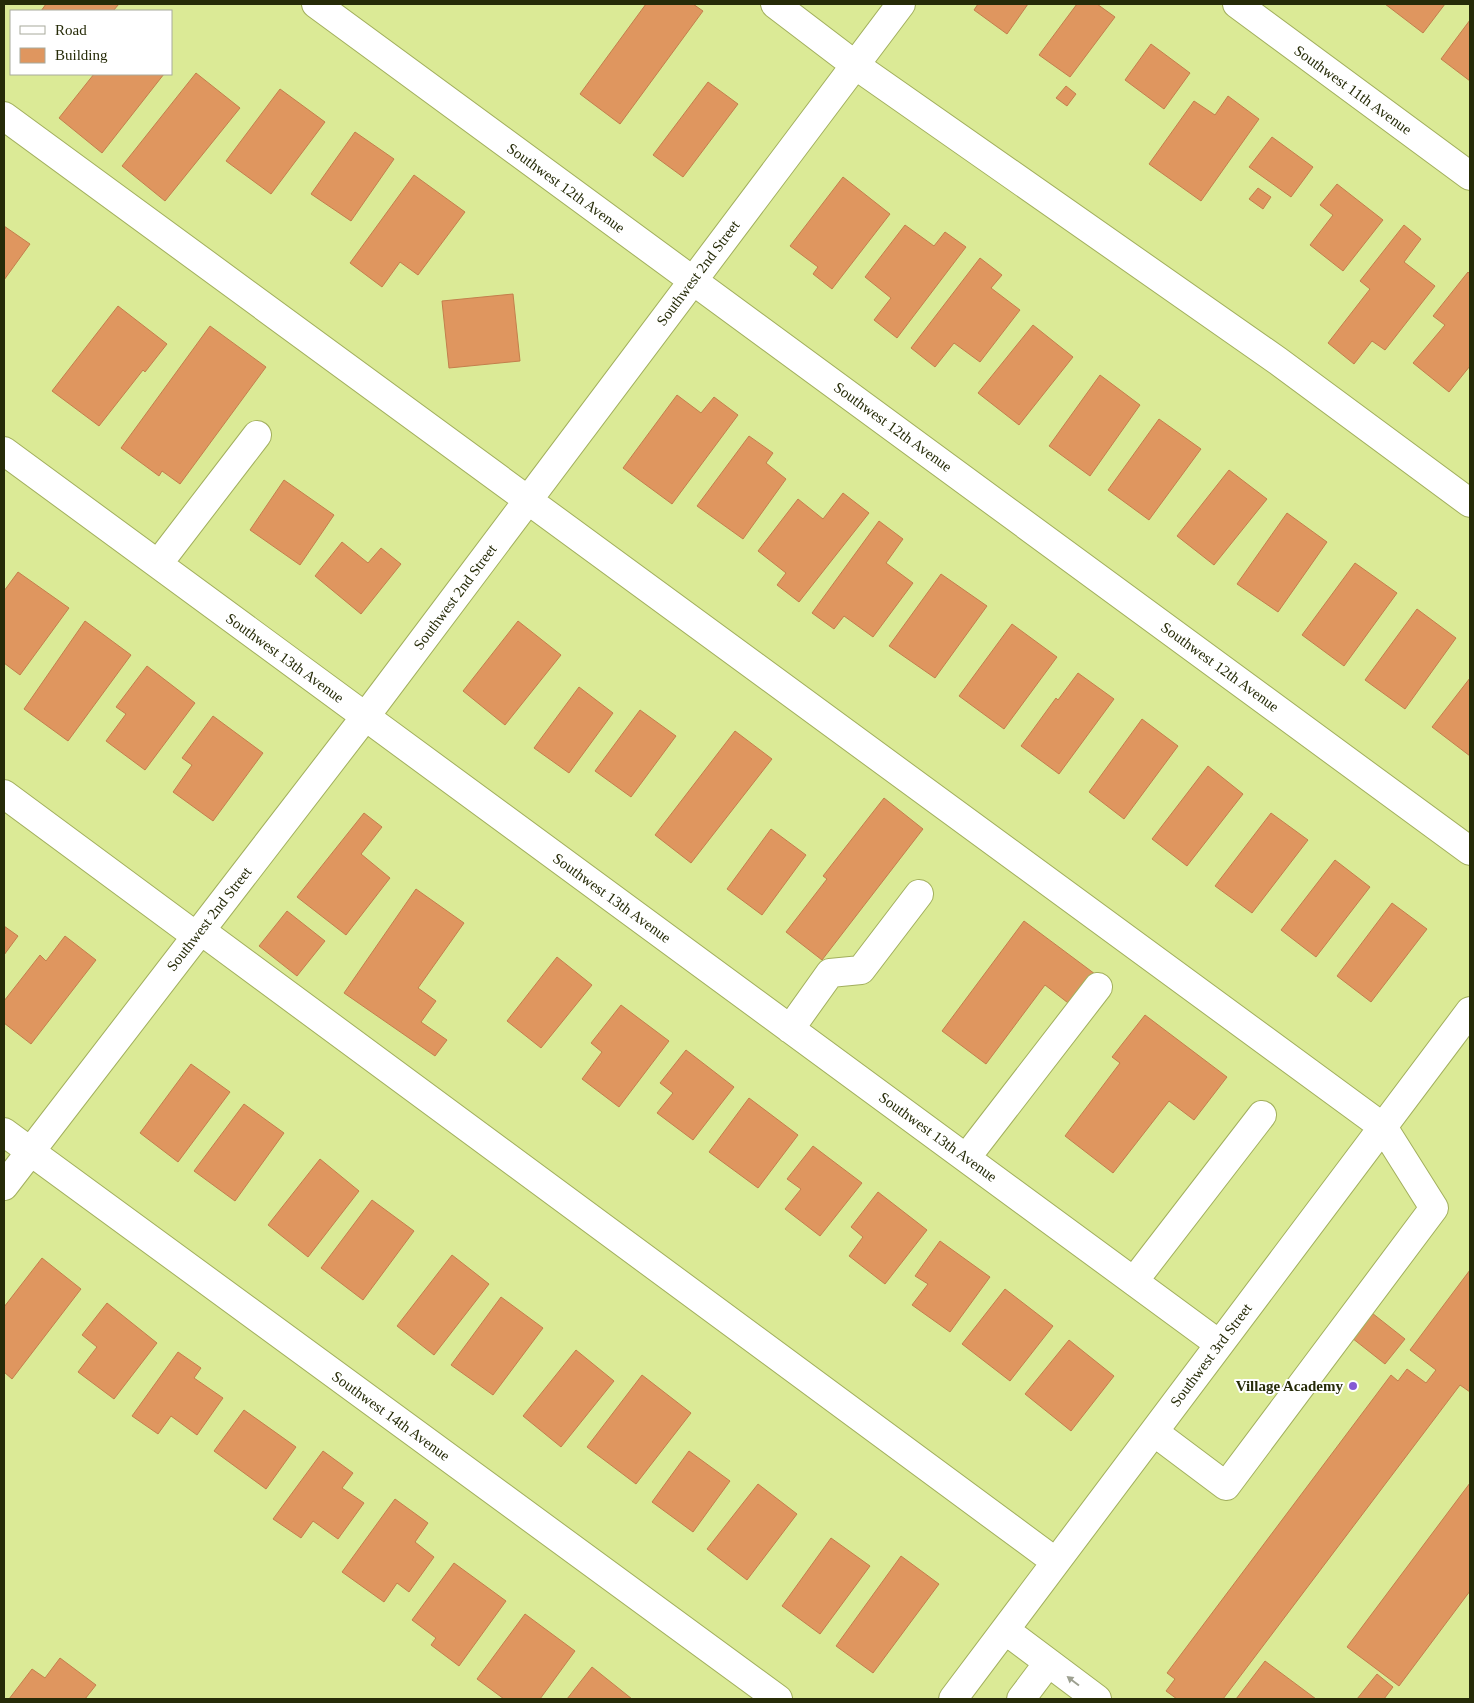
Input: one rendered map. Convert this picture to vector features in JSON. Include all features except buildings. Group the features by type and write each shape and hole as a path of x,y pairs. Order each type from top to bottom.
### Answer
{"street":[{"name":"Southwest 12th Avenue","path":"316,4 1470,851"},
{"path":"776,4 855,65 1278,361 1470,502"},
{"name":"Southwest 2nd Street","path":"4,1186 365,716 901,4"},
{"name":"Southwest 11th Avenue","path":"1236,4 1470,176"},
{"path":"4,116 527,501 1383,1126 1434,1208 1226,1486 1154,1432"},
{"path":"158,564 257,436"},
{"name":"Southwest 13th Avenue","path":"4,451 1219,1344"},
{"path":"4,794 198,933 1056,1562"},
{"path":"790,1029 830,973 861,970 920,894"},
{"path":"966,1158 1098,988"},
{"name":"Southwest 3rd Street","path":"953,1699 1470,1011"},
{"path":"1134,1281 1262,1115"},
{"name":"Southwest 14th Avenue","path":"4,1132 778,1699"},
{"path":"1005,1630 1097,1699"},
{"path":"1021,1699 1048,1663"}],"place":[{"name":"Village Academy","path":"1353,1386"}]}
